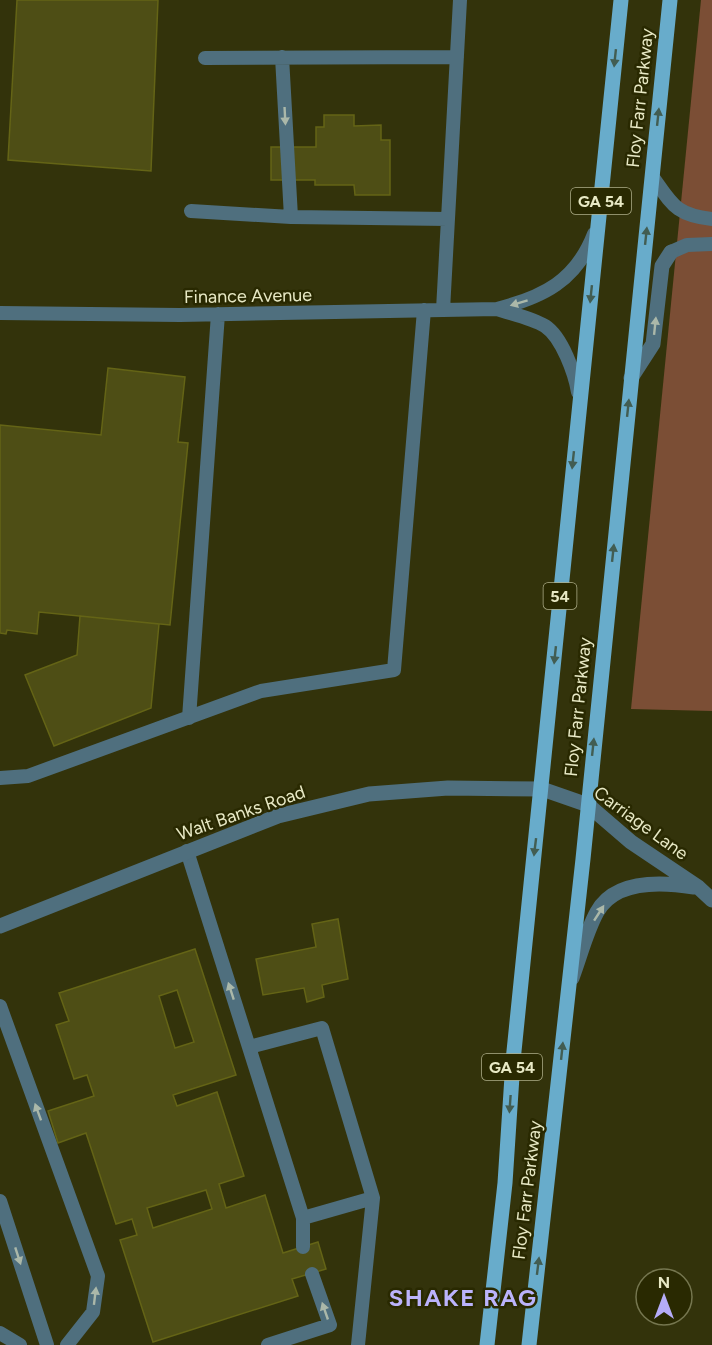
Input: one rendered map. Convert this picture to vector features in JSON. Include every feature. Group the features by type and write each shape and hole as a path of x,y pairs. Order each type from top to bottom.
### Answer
{"main road":[{"name":"Floy Farr Parkway","path":"487,1345 505,1183 513,1061 621,0"},
{"name":"Floy Farr Parkway","path":"529,1345 588,805 670,0"}],"street":[{"path":"631,378 653,344 662,266 671,252"},
{"name":"Walt Banks Road","path":"0,926 278,816 369,794 448,788 542,789"},
{"name":"Carriage Lane","path":"542,789 588,805 631,842 698,887 712,900"},
{"path":"569,986 597,911 611,898 625,890 648,884 666,883 698,887"}],"lane":[{"path":"442,310 460,0"},
{"path":"282,57 291,217"},
{"path":"205,58 457,57"},
{"path":"652,176 675,208 695,217 712,219"},
{"path":"191,211 291,217 448,219"},
{"name":"Finance Avenue","path":"0,313 218,314 497,309 524,302 561,284 586,255 599,220"},
{"path":"671,252 687,245 712,244"},
{"name":"Finance Avenue","path":"497,309 546,327 563,350 575,374 579,402"},
{"path":"0,778 28,776 261,691 394,670 424,310"},
{"path":"189,718 218,314"},
{"path":"187,851 303,1218 303,1247"},
{"path":"0,1005 98,1276 93,1312 67,1345"},
{"path":"249,1047 322,1028 373,1198 358,1345"},
{"path":"303,1218 373,1198"},
{"path":"0,1201 47,1345"},
{"path":"268,1345 330,1325 312,1274"},
{"path":"0,1333 20,1345"}],"shaded area":[{"path":"701,0 712,0 712,711 631,709"}],"building":[{"path":"17,0 158,0 151,171 8,160"},
{"path":"324,115 354,115 354,126 381,125 381,140 390,140 390,195 355,195 354,185 315,185 315,180 271,180 271,147 316,147 316,127 324,127"},
{"path":"108,368 185,377 178,442 188,443 170,625 39,612 37,634 7,630 6,634 0,633 0,425 101,435"},
{"path":"80,616 159,624 151,708 54,746 25,675 77,655"},
{"path":"338,919 348,979 322,985 324,997 307,1002 304,988 263,995 256,959 316,947 312,924"},
{"path":"195,949 236,1075 173,1095 177,1106 217,1092 244,1176 219,1184 226,1208 265,1195 283,1253 318,1242 326,1269 292,1279 298,1296 153,1342 120,1240 137,1235 132,1219 116,1224 86,1133 58,1143 48,1111 94,1096 87,1075 74,1079 56,1025 69,1021 59,993","holes":["177,990 194,1042 175,1048 159,996","206,1190 212,1209 153,1228 147,1208"]}],"district":[{"name":"SHAKE RAG","path":"463,1297"}]}
